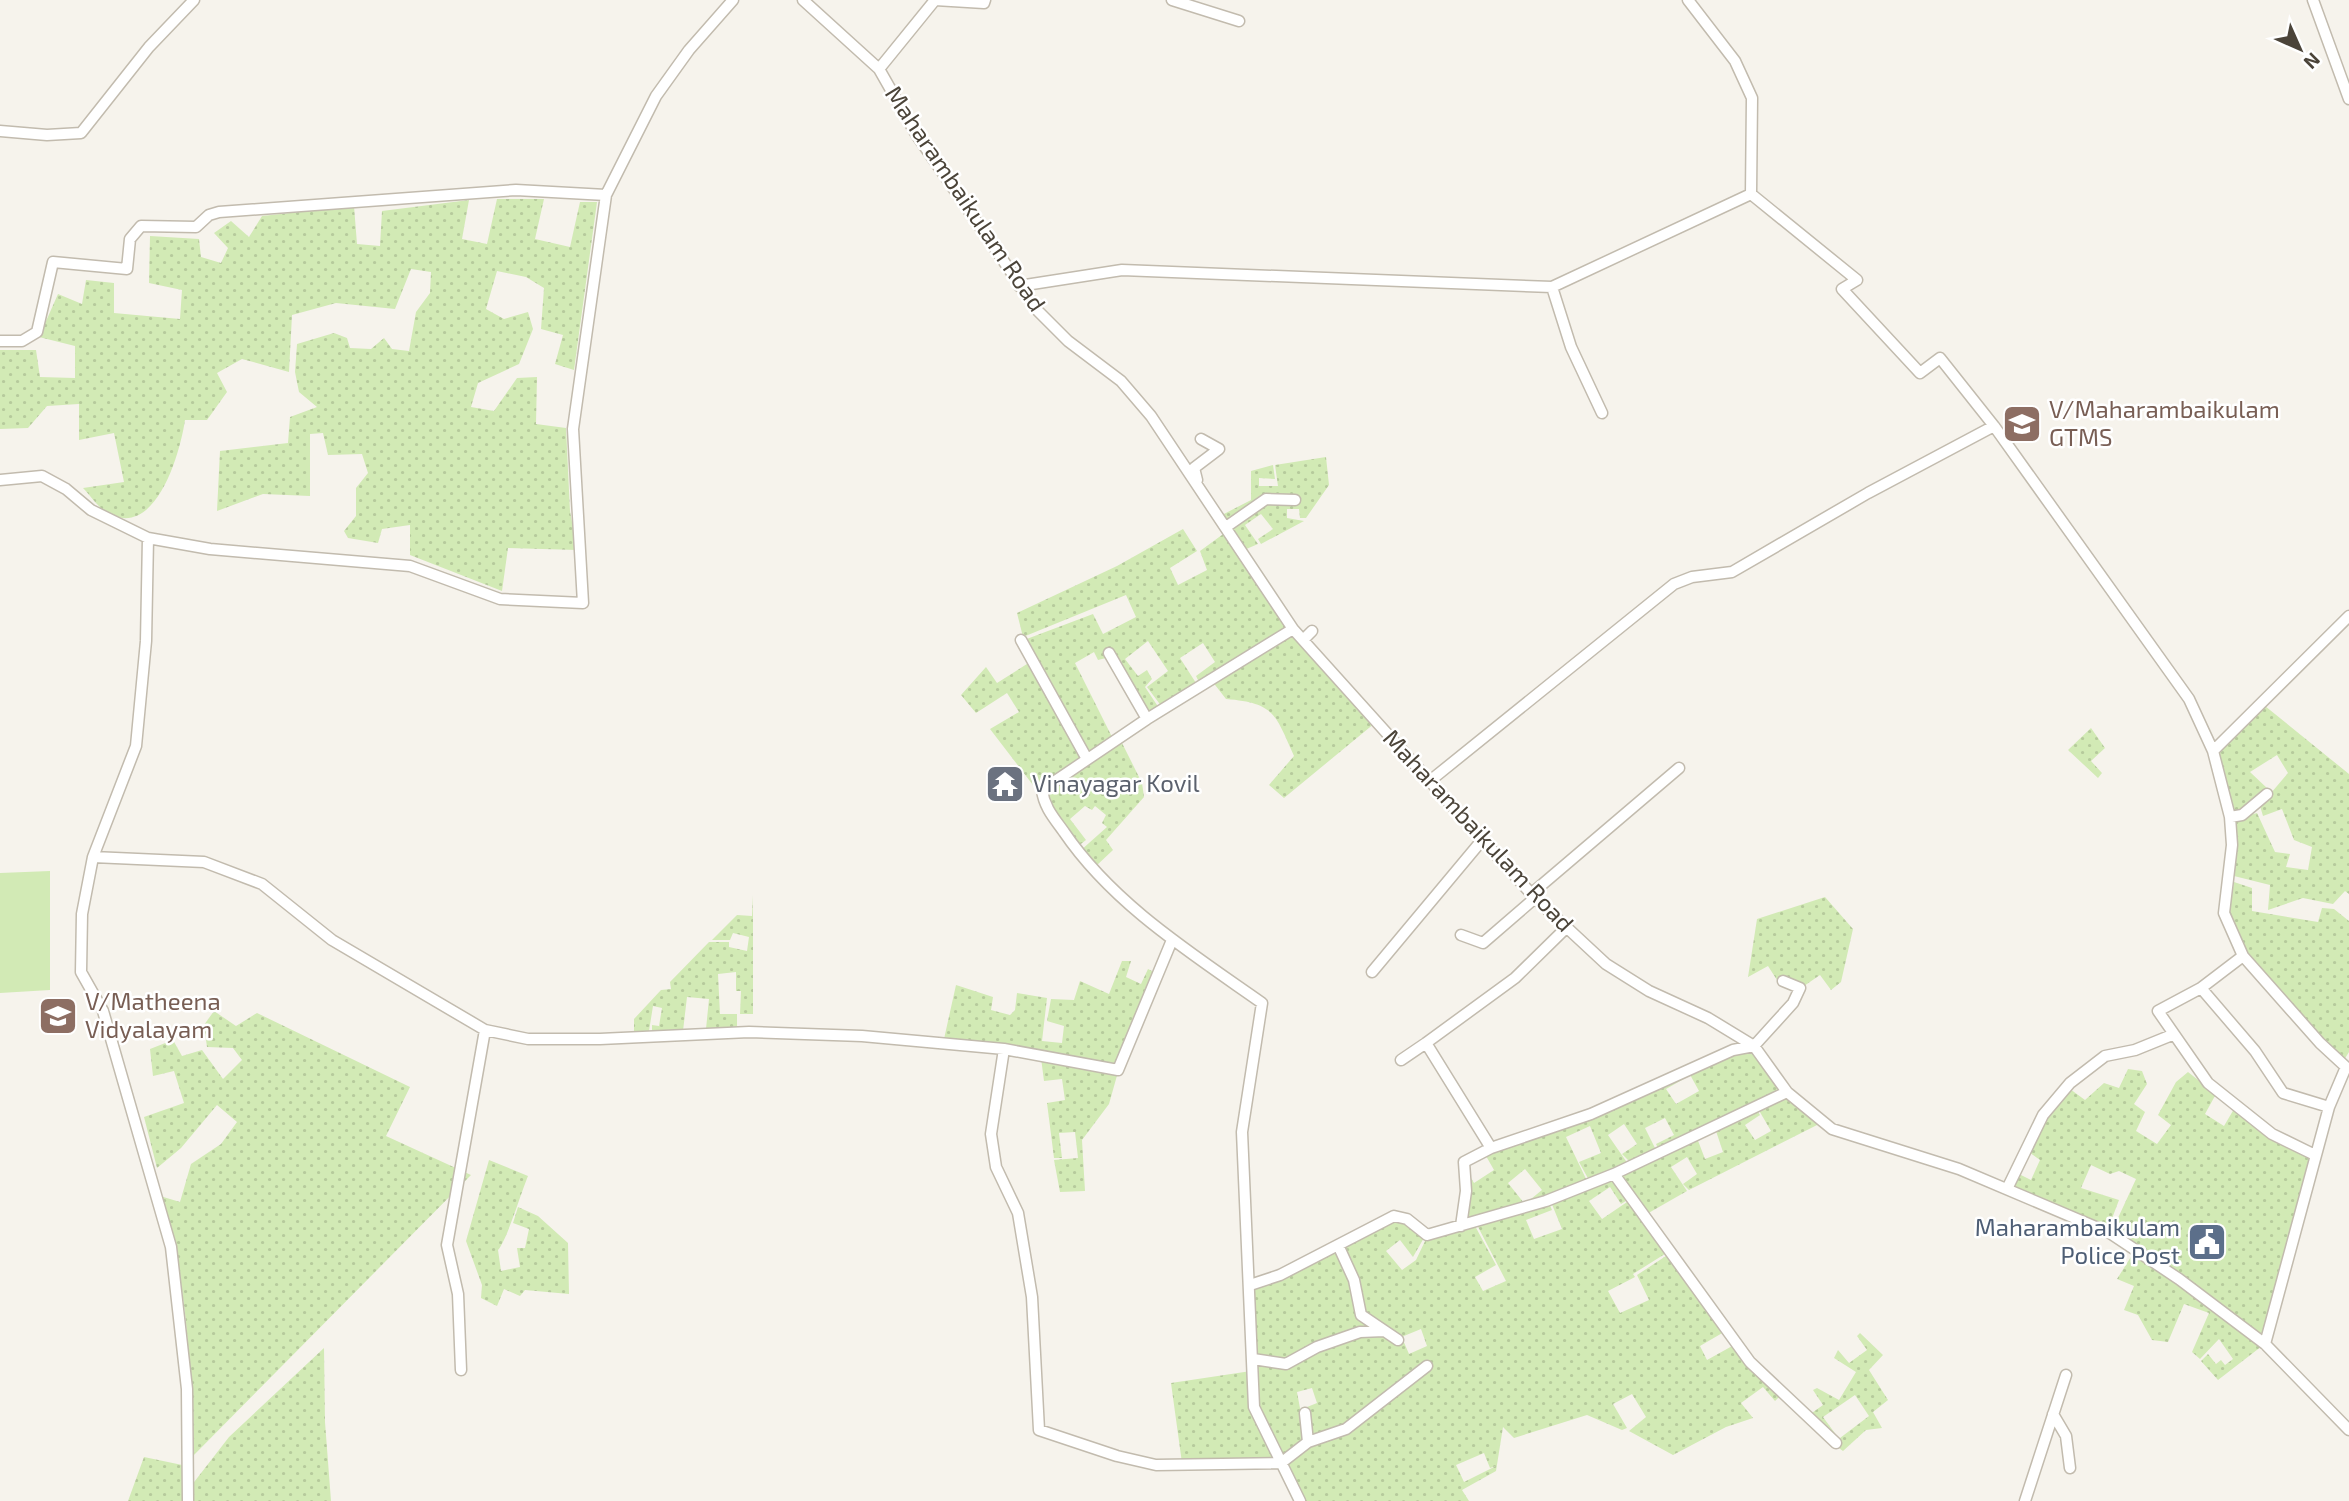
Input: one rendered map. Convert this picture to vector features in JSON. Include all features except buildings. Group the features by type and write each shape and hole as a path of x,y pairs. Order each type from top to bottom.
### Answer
{"street":[{"path":"0,131 47,135 81,133 149,47 194,0"},
{"path":"0,480 42,475 66,489 91,510 148,538 210,549 410,566 500,599 583,603 573,429 606,195 656,96 689,50 733,0"},
{"name":"Maharambaikulam Road","path":"803,0 879,69 916,134 1038,311 1068,341 1121,381 1151,416 1293,629 1533,896 1566,928 1606,964 1649,991 1708,1018 1754,1045 1787,1092 1832,1129 1959,1169 2110,1233 2179,1279 2265,1344 2347,1425"},
{"path":"879,69 935,0 984,3 985,0"},
{"path":"1171,0 1238,21"},
{"path":"1688,0 1735,61 1752,98 1751,194"},
{"path":"2313,0 2349,99"},
{"path":"0,341 22,341 37,332 53,262 127,269 130,239 141,226 196,227 209,215 219,212 503,191 606,195"},
{"path":"1019,286 1122,270 1552,287 1751,194"},
{"path":"1751,194 1857,280 1842,289 1920,373 1940,358 1994,426 2189,699 2213,751 2230,817 2232,845 2224,913 2243,956 2320,1043 2348,1066 2329,1107 2265,1344"},
{"path":"1552,287 1571,347 1602,413"},
{"path":"1431,780 1674,584 1692,577 1732,572 1868,493 1994,426"},
{"path":"1199,487 1194,468 1219,449 1201,439"},
{"path":"1226,527 1266,499 1295,499"},
{"path":"148,538 146,641 136,746 93,857 82,914 81,972 103,1011 171,1247 187,1389 188,1501"},
{"path":"2213,751 2349,616"},
{"path":"1293,629 1147,719 1042,790 1043,803 1085,863 1172,940 1262,1003 1242,1132 1254,1407 1300,1501"},
{"path":"1303,640 1312,631"},
{"path":"1021,640 1087,759"},
{"path":"1109,653 1147,719"},
{"path":"1461,935 1483,943 1679,768"},
{"path":"2230,817 2242,816 2267,794"},
{"path":"1372,972 1483,839"},
{"path":"93,857 205,862 262,884 332,940 485,1031 540,1039 750,1032 862,1035 1004,1049 1118,1070 1172,940"},
{"path":"1401,1060 1515,978 1566,928"},
{"path":"2243,956 2201,988 2158,1011 2207,1083 2272,1133 2315,1155"},
{"path":"1461,1226 1466,1191 1464,1162 1492,1148 1591,1114 1733,1050 1754,1045 1793,1003 1800,988 1783,981"},
{"path":"2201,988 2255,1051 2283,1093 2329,1107"},
{"path":"461,1370 458,1294 447,1245 485,1031"},
{"path":"2007,1189 2043,1115 2070,1083 2105,1056 2135,1050 2172,1035"},
{"path":"1426,1043 1492,1148"},
{"path":"1004,1049 991,1134 996,1167 1018,1213 1032,1297 1039,1430 1117,1456 1156,1465 1281,1463 1308,1442 1346,1429 1427,1366"},
{"path":"1250,1286 1280,1275 1394,1216 1406,1219 1427,1235 1546,1202 1615,1174 1787,1092"},
{"path":"1615,1174 1750,1362 1836,1443"},
{"path":"1338,1245 1354,1280 1362,1315 1398,1340"},
{"path":"1252,1359 1286,1364 1317,1347 1360,1332 1384,1331"},
{"path":"2025,1501 2066,1375"},
{"path":"1305,1413 1308,1442"},
{"path":"2053,1414 2066,1436 2070,1468"}],"green space":[{"path":"497,199 544,199 535,239 570,247 580,202 597,202 574,370 555,364 563,335 541,329 544,288 526,277 497,271 486,309 504,319 528,312 533,329 519,364 478,383 471,407 494,411 517,378 537,377 536,424 566,428 570,511 577,550 508,548 502,591 410,555 410,525 382,529 378,543 348,538 344,531 356,516 356,488 368,473 362,454 328,455 323,433 310,434 310,496 263,494 217,511 220,451 288,443 290,417 317,407 299,392 295,372 297,344 334,333 347,338 350,348 371,349 384,338 392,349 409,351 416,312 430,293 431,272 411,269 395,309 336,303 292,315 289,372 242,359 217,373 227,392 207,420 185,420 171,472 151,505 138,515 123,518 106,512 83,488 124,482 114,433 79,440 79,404 47,406 28,428 0,429 0,350 36,350 40,377 75,378 75,346 39,337 58,294 82,304 86,280 114,283 114,313 180,319 182,290 149,283 150,236 199,239 201,257 221,263 228,248 214,233 231,221 249,237 262,216 354,206 357,244 380,246 382,211 469,200 462,239 487,244"},
{"path":"1326,457 1329,485 1306,518 1300,518 1299,509 1287,509 1287,518 1304,521 1261,544 1258,539 1273,529 1261,514 1245,525 1258,544 1244,550 1229,528 1265,498 1227,525 1220,516 1251,500 1251,471 1273,465 1275,479 1259,478 1259,486 1278,486 1275,465"},
{"path":"1183,529 1197,551 1170,568 1178,585 1207,570 1200,551 1226,532 1290,628 1199,682 1196,676 1215,662 1203,643 1180,658 1196,683 1162,707 1147,687 1168,671 1148,641 1125,659 1138,676 1147,670 1152,679 1145,687 1159,708 1148,715 1109,648 1103,651 1106,658 1098,660 1094,652 1075,663 1112,737 1088,754 1024,640 1093,614 1103,634 1136,617 1126,595 1023,637 1017,613 1117,566"},
{"path":"1292,631 1375,723 1284,798 1269,785 1294,756 1277,721 1271,713 1255,704 1226,699 1212,681"},
{"path":"1030,662 1083,758 1036,789 990,729 1019,712 1007,693 976,713 961,695 986,667 997,683"},
{"path":"2265,706 2349,774 2349,894 2345,891 2333,904 2303,898 2268,910 2270,885 2234,876 2232,820 2257,813 2275,852 2290,854 2286,867 2308,870 2312,847 2294,840 2282,809 2263,816 2260,806 2288,773 2277,755 2250,772 2268,789 2251,805 2231,813 2217,754"},
{"path":"2091,728 2105,748 2091,761 2102,773 2098,778 2068,750"},
{"path":"1120,739 1142,783 1144,797 1106,840 1113,850 1095,867 1080,851 1107,827 1102,823 1106,815 1095,806 1092,810 1085,806 1070,819 1086,840 1077,847 1045,802 1043,790"},
{"path":"50,871 50,990 0,993 0,873"},
{"path":"2234,882 2252,888 2252,911 2318,922 2322,908 2334,909 2349,921 2349,1052 2344,1060 2246,954 2229,914"},
{"path":"753,895 753,1014 740,1014 741,991 736,991 736,972 718,974 720,1014 737,1014 737,1027 754,1028 686,1032 686,1029 706,1029 709,999 687,997 683,1031 652,1031 652,1025 659,1026 662,1008 653,1006 649,1031 634,1032 634,1019 661,990 671,989 670,982 709,942 729,942 729,947 747,951 749,937 733,933 730,940 712,940 737,915 752,916"},
{"path":"1825,897 1853,929 1841,982 1831,990 1820,975 1804,986 1783,978 1777,980 1768,966 1748,977 1757,919"},
{"path":"1122,961 1131,961 1126,977 1141,984 1148,969 1154,972 1118,1066 944,1039 956,985 993,997 991,1010 1010,1015 1015,1010 1017,993 1047,998 1042,1041 1062,1043 1064,1026 1047,1021 1051,999 1074,1000 1080,981 1109,994"},
{"path":"214,1011 236,1026 257,1013 410,1087 386,1136 471,1175 191,1458 191,1391 186,1326 177,1260 160,1196 180,1202 191,1164 221,1144 237,1122 217,1105 181,1148 157,1168 144,1117 184,1103 174,1071 153,1076 150,1049 173,1040 182,1056 202,1050 223,1079 242,1060 233,1048 207,1047 204,1025"},
{"path":"1754,1047 1784,1091 1658,1148 1656,1144 1674,1135 1665,1118 1645,1128 1655,1148 1630,1162 1622,1154 1637,1144 1624,1124 1608,1135 1628,1164 1590,1182 1579,1162 1601,1153 1590,1126 1566,1137 1588,1183 1526,1203 1542,1190 1525,1169 1508,1183 1524,1203 1463,1225 1468,1173 1474,1183 1494,1170 1486,1156 1492,1150 1686,1072 1689,1076 1666,1089 1676,1104 1699,1091 1688,1071"},
{"path":"1041,1058 1118,1072 1109,1104 1082,1140 1085,1191 1060,1192 1054,1160 1078,1158 1075,1132 1059,1133 1062,1158 1054,1158 1047,1103 1065,1100 1062,1079 1044,1081"},
{"path":"2128,1069 2142,1071 2147,1084 2134,1104 2145,1112 2136,1131 2157,1144 2171,1125 2158,1115 2176,1082 2188,1072 2216,1094 2205,1114 2224,1126 2234,1109 2311,1156 2263,1340 2112,1231 2136,1179 2119,1171 2110,1174 2091,1165 2081,1188 2119,1200 2108,1229 2010,1188 2017,1173 2031,1180 2040,1160 2029,1152 2046,1117 2070,1089 2085,1100 2104,1083 2119,1088"},
{"path":"1787,1094 1821,1123 1689,1190 1683,1184 1697,1174 1687,1157 1671,1167 1687,1191 1645,1215 1616,1175 1697,1138 1705,1159 1723,1152 1715,1128 1756,1108 1760,1115 1745,1125 1755,1140 1771,1131 1757,1107"},
{"path":"489,1160 528,1176 510,1227 498,1250 501,1271 520,1267 517,1248 525,1248 529,1229 513,1223 518,1207 538,1216 568,1243 569,1294 525,1290 520,1296 504,1289 497,1306 481,1298 482,1285 466,1241"},
{"path":"1614,1177 1629,1199 1621,1204 1610,1187 1589,1201 1602,1219 1630,1200 1668,1252 1633,1274 1635,1277 1608,1291 1620,1313 1649,1300 1637,1275 1669,1254 1724,1332 1700,1346 1707,1360 1734,1345 1748,1363 1781,1395 1775,1401 1763,1387 1741,1403 1753,1418 1726,1427 1673,1455 1629,1431 1646,1417 1632,1394 1613,1404 1627,1428 1622,1430 1587,1415 1514,1438 1503,1427 1496,1471 1462,1490 1469,1501 1301,1501 1282,1464 1309,1444 1347,1431 1429,1367 1426,1364 1345,1428 1310,1439 1302,1409 1317,1403 1312,1388 1297,1392 1306,1441 1281,1461 1256,1407 1254,1362 1287,1366 1318,1349 1361,1334 1373,1334 1374,1330 1350,1333 1283,1362 1255,1357 1252,1287 1281,1277 1337,1248 1352,1280 1360,1317 1398,1343 1403,1340 1409,1354 1427,1346 1421,1329 1399,1338 1364,1314 1356,1280 1340,1245 1394,1218 1406,1221 1425,1236 1413,1257 1400,1240 1386,1251 1402,1270 1416,1260 1427,1237 1474,1224 1496,1265 1475,1277 1483,1291 1506,1281 1476,1223 1549,1203 1552,1210 1526,1220 1534,1239 1562,1229 1551,1202","holes":["1484,1453 1490,1468 1496,1466 1464,1482 1456,1465"]},
{"path":"2134,1252 2262,1346 2218,1380 2201,1361 2208,1354 2216,1364 2221,1360 2225,1365 2233,1359 2219,1339 2200,1359 2192,1352 2209,1313 2184,1304 2168,1342 2152,1340 2138,1315 2124,1310 2134,1286 2117,1279"},
{"path":"1860,1333 1883,1355 1869,1370 1888,1400 1873,1412 1882,1428 1866,1430 1843,1451 1836,1446 1840,1438 1869,1416 1855,1395 1823,1417 1837,1436 1836,1441 1809,1415 1823,1405 1813,1390 1817,1388 1839,1400 1856,1372 1834,1358 1838,1350 1849,1363 1867,1350 1857,1336"},
{"path":"324,1348 325,1422 331,1501 192,1501 191,1486 229,1437"},
{"path":"1251,1371 1252,1408 1277,1461 1182,1463 1171,1383"},
{"path":"144,1457 187,1466 189,1501 128,1501"}],"place":[{"name":"V/Maharambaikulam GTMS","path":"2022,424"},
{"name":"Vinayagar Kovil","path":"1005,784"},
{"name":"V/Matheena Vidyalayam","path":"58,1016"},
{"name":"Maharambaikulam Police Post","path":"2207,1242"}]}
